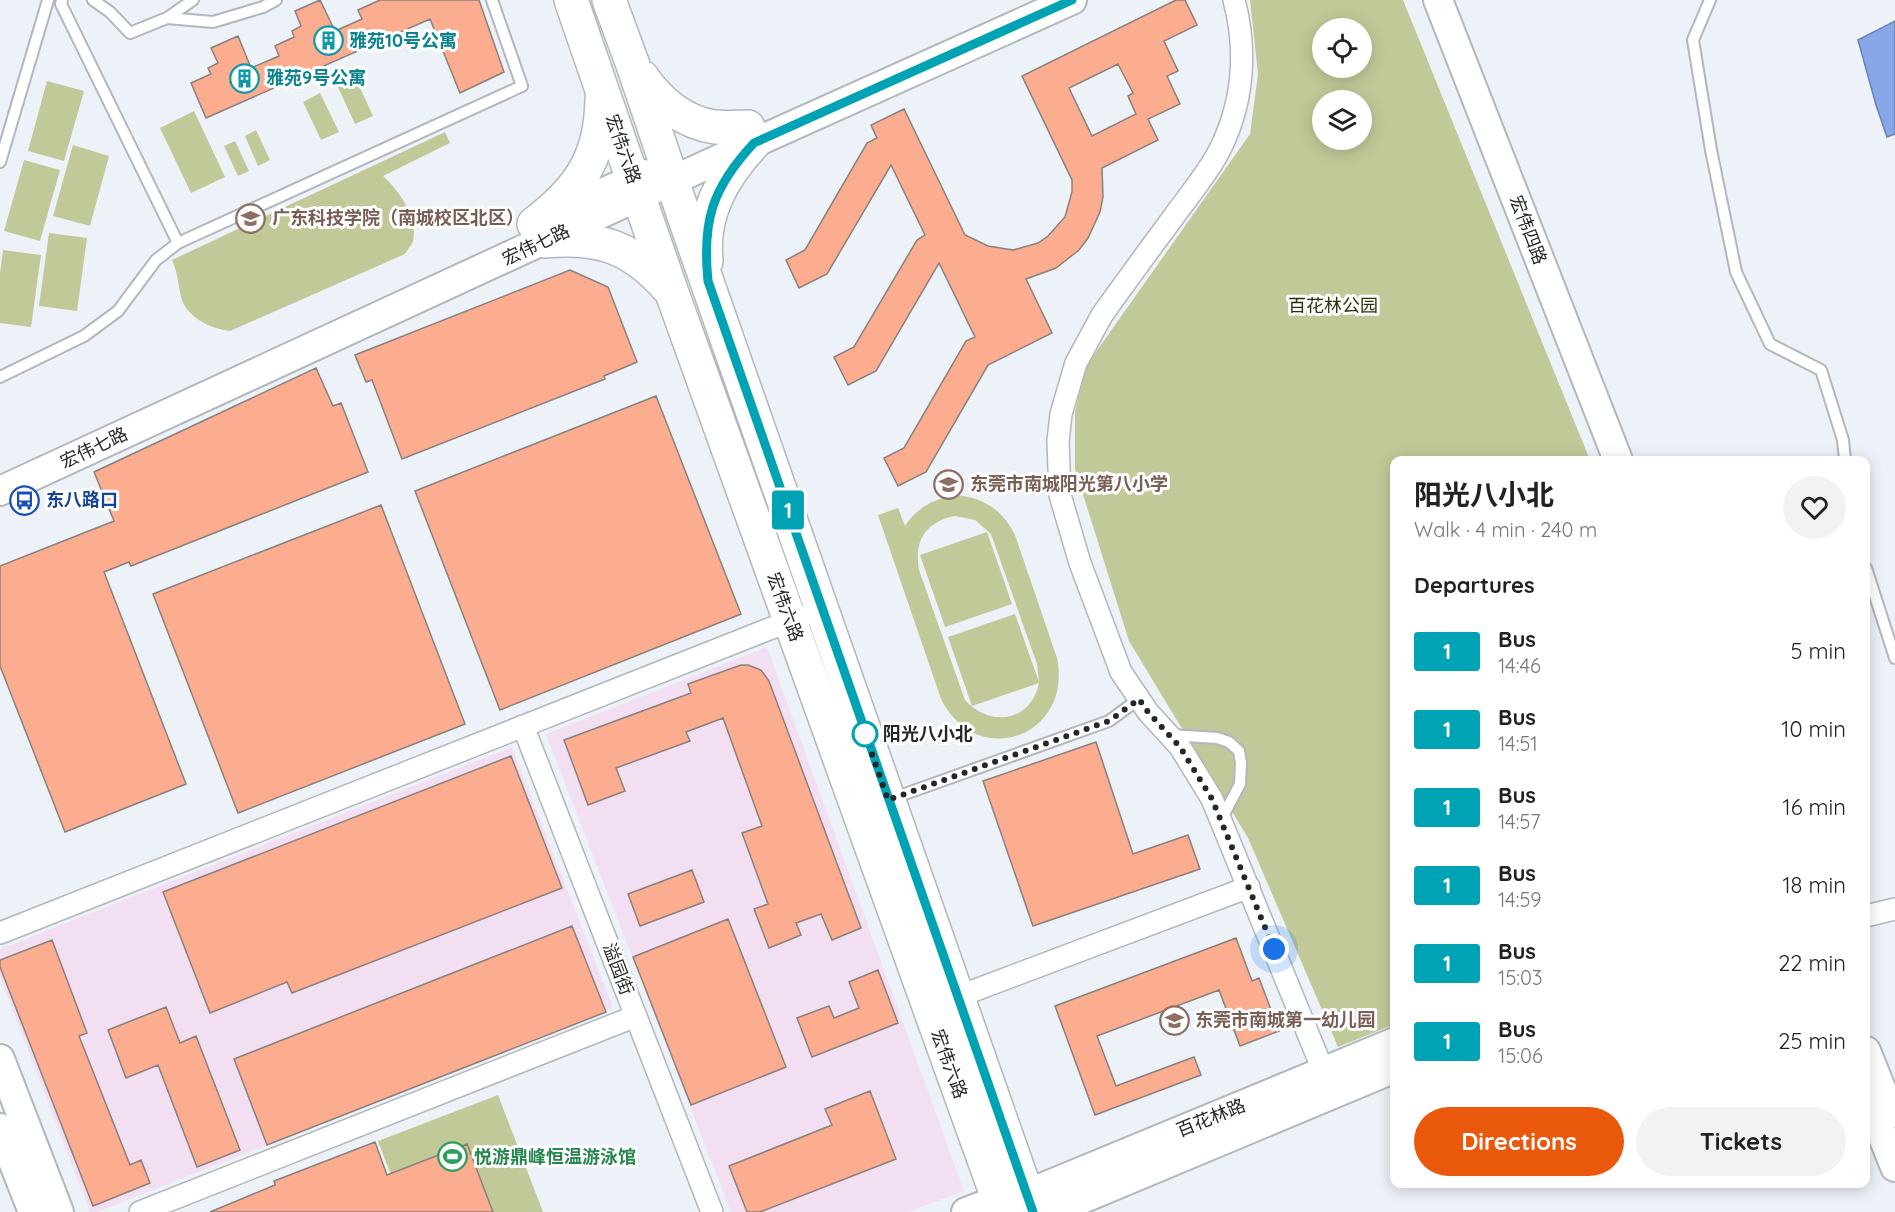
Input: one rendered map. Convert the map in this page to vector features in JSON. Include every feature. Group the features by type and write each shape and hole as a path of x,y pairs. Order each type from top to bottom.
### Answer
{"main road":[{"name":"宏伟六路","path":"571,0 672,292 790,621 1022,1206"},
{"name":"宏伟六路","path":"609,0 957,997 1022,1206"},
{"path":"633,65 653,94 680,115 713,127 751,135 718,192 708,221 705,251 708,281"},
{"path":"602,89 602,120 594,152 580,180 539,233 602,243 629,254 653,271 672,292"}],"street":[{"name":"宏伟七路","path":"0,491 539,233 751,135 1028,0"},
{"name":"宏伟七路","path":"751,135 1072,0"},
{"path":"1234,0 1243,51 1240,87 1231,123 1216,156 1101,315 1087,338 1076,363 1061,414 1058,441 1060,495 1080,563 1121,672 1148,712 1180,747 1207,790 1328,1083"},
{"name":"宏伟四路","path":"1438,0 1616,456"},
{"name":"宏伟四路","path":"1458,0 1634,456"},
{"name":"宏伟七路","path":"0,471 539,233"},
{"path":"0,933 822,608"},
{"name":"溢园街","path":"523,726 712,1212"},
{"path":"957,997 1249,887"},
{"path":"1870,915 1895,909"},
{"path":"140,1212 636,1016"},
{"name":"百花林路","path":"1328,1083 1390,1045"},
{"path":"0,1059 59,1212"},
{"path":"1870,1061 1895,1124"},
{"name":"百花林路","path":"966,1212 1022,1206 1328,1083 1390,1069"},
{"path":"1870,1104 1895,1167"},
{"path":"0,1128 33,1212"}],"lane":[{"path":"0,162 48,0 62,2 178,243"},
{"path":"93,0 110,12 130,33 167,18 193,0"},
{"path":"167,18 213,22 263,7 276,0"},
{"path":"0,377 84,336 118,311 156,260 178,243 522,86 492,0"},
{"path":"1710,0 1694,40 1712,150 1736,272 1770,344 1821,370 1843,440 1845,456"},
{"path":"1870,580 1895,658"},
{"path":"888,800 1109,721 1139,699"},
{"path":"1168,734 1217,738 1229,742 1239,751 1240,784 1221,820"}],"shaded area":[{"path":"767,647 964,1191 908,1212 731,1212 546,734"},
{"path":"512,747 613,1008 97,1212 90,1212 0,977 0,949"}],"green space":[{"name":"百花林公园","path":"1250,0 1403,0 1588,456 1390,456 1390,1026 1338,1047 1248,838 1129,641 1075,469 1075,412 1086,366 1250,134 1258,74"},
{"path":"355,77 373,116 355,124 337,85"},
{"path":"47,81 84,91 64,161 28,151"},
{"path":"320,93 339,132 321,140 303,102"},
{"path":"194,111 225,177 191,193 160,128"},
{"path":"256,130 270,160 258,166 245,136"},
{"path":"445,132 450,143 383,176 401,197 413,223 413,241 405,254 230,331 207,325 188,310 181,297 172,260"},
{"path":"235,141 249,171 238,176 224,146"},
{"path":"73,145 109,156 90,226 53,216"},
{"path":"24,160 60,170 40,241 4,231"},
{"path":"49,233 87,238 77,311 39,306"},
{"path":"3,250 41,255 31,327 0,323 0,274"},
{"path":"953,495 974,498 998,511 1010,526 1057,658 1058,685 1051,708 1037,725 1018,735 998,738 977,734 957,721 941,699 878,515 898,508 905,526 920,510","holes":["955,516 975,520 991,534 1037,664 1039,682 1015,614 948,637 972,706 1039,683 1035,696 1028,706 1008,717 986,715 975,709 965,700 919,570 918,550 929,528"]},
{"path":"987,532 1012,604 945,627 920,555"},
{"name":"悦游鼎峰恒温游泳馆","path":"498,1095 543,1212 405,1212 378,1141"}],"water":[{"path":"1895,21 1895,134 1887,137 1858,40"}],"building":[{"path":"320,0 335,31 362,19 358,10 380,0 479,0 504,72 460,93 430,19 206,118 191,83 211,74 208,68 218,63 211,48 238,36 251,68 279,56 275,46 294,37 292,31 301,26 295,11"},
{"path":"1176,0 1185,0 1197,25 1164,41 1178,71 1167,76 1180,104 1148,119 1158,140 1102,168 1103,197 1100,212 1088,238 1079,250 1056,268 1026,279 1052,333 988,365 926,472 898,486 884,458 904,448 966,341 975,337 939,263 876,371 848,385 834,357 854,347 917,240 925,235 891,165 827,274 799,288 786,260 805,250 867,143 877,138 871,125 904,109 965,235 988,246 1013,250 1038,243 1048,236 1065,217 1072,192 1072,180 1022,76","holes":["1118,64 1133,93 1128,96 1136,114 1092,136 1069,88"]},
{"path":"570,270 608,287 637,362 604,376 605,379 402,459 372,380 366,382 355,355"},
{"path":"316,368 333,406 341,403 368,472 131,566 129,562 104,572 186,784 65,832 0,666 0,566 114,521 94,472"},
{"path":"656,396 741,614 500,710 415,491"},
{"path":"381,505 465,724 238,813 153,594"},
{"path":"741,665 761,670 769,681 861,928 832,940 821,914 796,923 801,935 769,948 754,909 768,904 742,833 762,826 723,718 686,732 690,741 616,768 625,791 588,805 564,740 691,693 688,684"},
{"path":"1096,742 1133,854 1188,835 1200,869 1033,926 983,781"},
{"path":"511,756 562,888 292,993 287,982 210,1013 163,892"},
{"path":"692,870 704,902 640,926 628,894"},
{"path":"728,919 786,1067 691,1105 633,957"},
{"path":"572,926 606,1012 267,1145 234,1059"},
{"path":"1236,938 1252,981 1259,978 1279,1031 1240,1046 1219,990 1097,1036 1116,1086 1194,1057 1201,1075 1095,1115 1055,1006"},
{"path":"52,940 87,1033 79,1036 130,1165 141,1160 150,1183 93,1206 0,967 0,960"},
{"path":"878,970 898,1023 812,1057 797,1018 829,1006 834,1018 859,1008 849,982"},
{"path":"166,1007 180,1043 196,1036 240,1150 197,1167 158,1065 126,1078 108,1030"},
{"path":"870,1091 896,1159 760,1212 747,1212 729,1166 832,1125 825,1109"},
{"path":"375,1142 387,1175 467,1144 493,1212 210,1212 275,1185 274,1181"}],"bus line":[{"name":"1","path":"1033,1212 708,281 705,251 708,221 718,192 733,166 754,143 1072,0"}],"place":[{"name":"雅苑10号公寓","path":"328,41"},
{"name":"雅苑9号公寓","path":"245,78"},
{"name":"广东科技学院（南城校区北区）","path":"251,218"},
{"name":"东莞市南城阳光第八小学","path":"949,484"},
{"name":"东八路口","path":"25,500"},
{"name":"阳光八小北","path":"865,734"},
{"name":"东莞市南城第一幼儿园","path":"1174,1020"},
{"name":"悦游鼎峰恒温游泳馆","path":"453,1157"}],"route":[{"path":"865,734 888,800 1109,721 1139,699 1180,747 1212,799 1274,949"}]}
